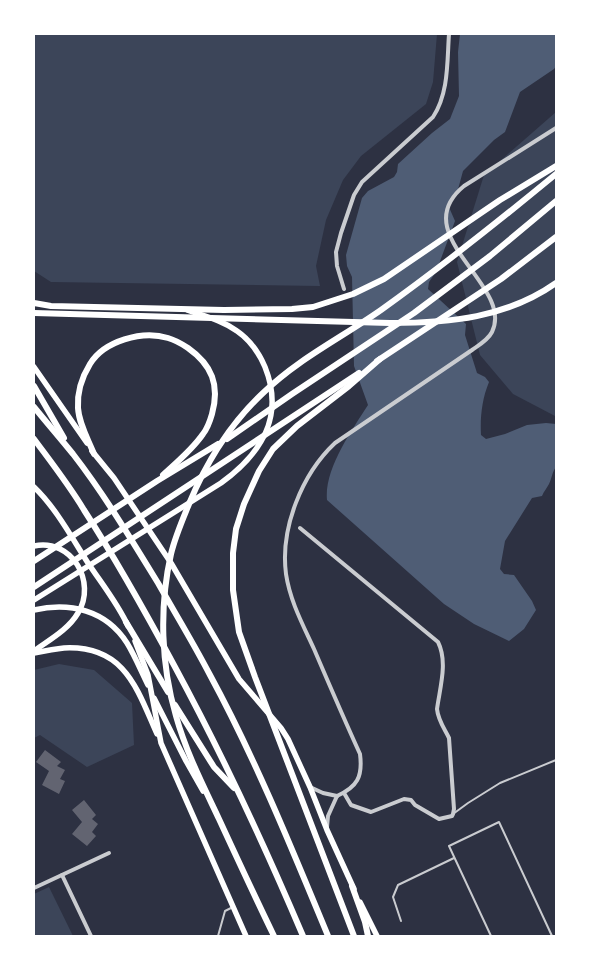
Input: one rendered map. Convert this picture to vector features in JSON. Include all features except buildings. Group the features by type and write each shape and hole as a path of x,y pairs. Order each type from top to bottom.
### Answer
{"highway":[{"path":"34,303 51,306 185,310 292,309 313,307 353,294 384,279 500,200 556,166"},
{"path":"274,936 196,771 176,717 169,688 165,662 163,623 171,553 181,523 196,486 216,451 241,417 263,393 297,364 379,311 499,222 556,174"},
{"path":"34,561 157,481 242,429 414,313 490,256 556,201"},
{"path":"34,587 501,279 556,237"},
{"path":"34,313 429,323 466,319 493,313 518,304 547,290 556,283"},
{"path":"94,454 82,426 78,409 79,391 90,363 113,344 128,338 140,336 167,338 182,344 196,354 205,364 211,375 216,390 214,404 204,434 188,453 157,481"},
{"path":"354,936 255,677 240,632 233,590 233,553 236,529 244,504 259,472 273,449 297,426 349,386 380,359"},
{"path":"34,386 73,454"},
{"path":"34,408 73,454 138,550 211,676 276,813 328,936"},
{"path":"34,439 83,508 123,572 202,718 275,870 303,936"},
{"path":"126,622 214,767 239,794"},
{"path":"352,886 366,922 368,936"}],"main road":[{"path":"34,600 235,473 255,452 268,428 273,410 272,390 256,349 237,331 221,322 185,310"},
{"path":"34,367 94,454 114,478 170,563 239,679 270,714 288,739 352,886 377,936"},
{"path":"34,488 43,496 126,622 148,675 161,743"},
{"path":"34,546 51,545 68,555 80,570 84,579 85,589 82,606 71,622 34,652"},
{"path":"34,610 58,607 77,608 102,618 120,633 131,650 186,761 216,814"},
{"path":"34,652 75,648 100,653 120,666 134,683 246,936"}],"street":[{"path":"344,289 337,266 336,252 354,195 362,182 433,117 438,110 444,92 449,34"},
{"path":"310,787 337,796 344,793 352,788 357,781 361,763 360,754 293,602 286,573 285,558 290,520 308,478 324,454 342,437 472,350 492,332 495,320 493,308 484,288 451,239 447,227 447,210 454,197 464,186 556,128"},
{"path":"300,528 438,642 443,658 437,709 438,717 449,738 454,814 439,819 415,805 411,800 404,799 371,812 351,805 344,793"},
{"path":"327,830 328,816 337,796"},
{"path":"34,888 109,853"},
{"path":"62,875 91,936"}],"lane":[{"path":"454,814 500,783 556,760"},
{"path":"491,936 449,846 499,822 552,936"},
{"path":"401,920 393,897 398,885 454,858"},
{"path":"218,936 226,911 233,906"}],"shaded area":[{"path":"34,34 437,34 433,82 426,104 361,156 343,180 326,220 316,266 320,286 51,282 34,271"},
{"path":"460,34 556,34 556,66 554,69 520,92 505,132 494,140 463,171 457,193 448,205 455,221 436,272 429,282 428,289 466,324 465,335 477,373 485,377 489,382 482,408 481,435 486,439 527,425 556,424 556,467 550,482 542,496 532,498 505,541 500,569 504,574 514,575 536,610 524,629 509,641 474,624 444,604 327,500 327,488 334,463 368,405 354,366 352,277 347,266 346,255 362,198 368,191 394,177 398,164 450,119 459,96 458,52"},
{"path":"556,112 555,416 513,394 480,355 457,262 484,175"},
{"path":"59,664 94,670 132,703 134,745 87,767 40,735 34,738 34,670"},
{"path":"49,887 73,936 34,936 34,894"}]}
